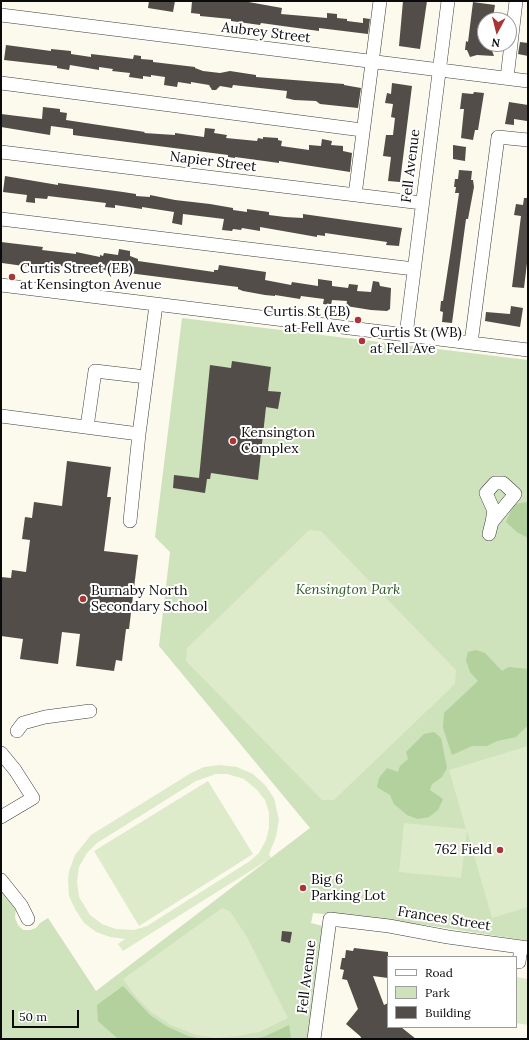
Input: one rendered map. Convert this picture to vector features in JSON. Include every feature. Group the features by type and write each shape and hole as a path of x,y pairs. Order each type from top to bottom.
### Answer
{"street":[{"path":"354,195 380,1"},
{"name":"Fell Avenue","path":"406,335 448,1"},
{"path":"507,78 516,1"},
{"name":"Aubrey Street","path":"1,15 372,62 528,80"},
{"path":"1,83 362,130"},
{"path":"470,343 498,137 528,140"},
{"name":"Napier Street","path":"1,152 422,203"},
{"path":"1,219 414,268"},
{"path":"1,285 528,350"},
{"path":"130,521 146,377 156,305"},
{"path":"87,427 95,371 146,377"},
{"path":"1,416 140,434"},
{"path":"17,731 23,723 45,716 90,711"},
{"path":"1,753 15,770 33,798 1,817"},
{"path":"1,880 21,905 28,919"},
{"name":"Fell Avenue","path":"314,1039 330,919"},
{"name":"Frances Street","path":"330,919 389,926 454,938 524,947"},
{"path":"519,962 524,947"}],"green space":[{"name":"Kensington Park","path":"182,318 528,360 528,941 433,926 313,913 311,923 323,926 309,1039 1,1039 1,888 16,907 15,918 18,925 23,930 36,928 40,923 48,918 96,991 310,828 159,646 170,552 155,537"},
{"path":"528,502 528,538 517,532 506,522 514,504"},
{"path":"309,530 321,531 456,670 455,684 334,800 322,800 186,661 187,648"},
{"path":"476,650 485,653 502,671 509,667 528,669 528,725 516,737 497,741 487,746 472,746 452,755 443,728 444,713 478,681 470,672 466,660 468,652"},
{"path":"434,732 441,738 447,768 442,777 432,784 430,790 443,799 438,810 429,817 418,819 407,815 394,804 390,795 377,787 379,778 387,768 398,772 400,766 408,759 406,752 424,734"},
{"name":"762 Field","path":"528,746 528,907 492,918 467,831 461,878 399,872 404,823 466,829 449,770"},
{"path":"220,765 237,767 253,774 265,785 274,798 279,820 276,837 269,854 271,858 123,951 118,944 125,939 110,937 96,932 84,923 75,909 69,896 68,880 69,871 75,855 91,835 191,773 204,767","holes":["216,774 227,774 244,779 257,790 265,800 269,813 269,828 266,840 259,853 250,861 147,926 134,930 116,929 102,924 90,915 79,897 77,882 79,867 87,853 97,843 196,781"]},
{"path":"208,781 253,854 139,926 94,851"},
{"path":"222,908 230,911 247,937 288,1018 259,1032 216,1038 196,1035 171,1025 151,1012 136,997 123,979"},
{"path":"517,977 528,979 528,1025 517,1023"},
{"path":"123,986 150,1015 166,1026 188,1036 202,1039 118,1039 98,1021 97,1005"},
{"path":"289,1025 290,1039 253,1039 266,1036"}],"building":[{"path":"149,1 175,1 173,12 148,8"},
{"path":"192,1 243,1 282,8 281,14 327,18 327,13 337,14 337,18 363,23 363,18 370,19 368,34 319,28 319,31 261,23 260,25 231,21 231,19 200,16 200,14 191,13"},
{"path":"403,1 427,1 420,49 399,46"},
{"path":"473,2 495,5 494,12 477,12 477,52 492,52 494,56 477,55 470,57 467,50 465,50 466,41 468,42"},
{"path":"520,42 528,43 528,56 518,54"},
{"path":"6,45 51,51 51,49 71,51 71,54 91,57 91,54 133,59 134,55 141,56 141,59 153,60 153,62 195,67 203,71 220,73 230,71 256,75 256,77 344,84 361,88 358,108 320,104 316,101 294,100 286,98 287,91 233,85 232,88 220,86 216,90 212,90 209,85 191,82 191,84 178,82 177,87 164,85 165,77 151,75 151,77 143,76 143,79 129,77 130,73 112,71 113,69 99,67 99,70 70,65 69,70 57,68 57,66 4,60"},
{"path":"392,83 412,86 400,182 388,181 391,157 383,156 386,135 393,135 395,118 391,117 393,104 385,103 387,93 391,94"},
{"path":"474,92 484,93 478,130 475,130 473,140 461,138 464,109 460,109 462,93 473,94"},
{"path":"509,102 528,105 527,121 514,119 514,125 505,124"},
{"path":"43,107 60,109 60,112 67,113 66,120 145,132 144,133 175,135 175,133 204,137 205,128 215,129 214,133 227,135 226,138 257,141 258,138 263,139 263,137 278,138 278,140 282,141 281,146 309,150 309,145 321,146 322,139 332,141 331,145 343,146 343,151 352,153 350,172 279,161 279,163 235,158 228,157 228,155 73,135 73,129 51,126 50,135 1,127 1,114 42,119"},
{"path":"453,145 466,147 465,161 453,159"},
{"path":"459,170 472,171 471,180 473,180 474,187 468,219 466,219 452,323 442,322 443,312 440,311 441,301 443,301 459,193 455,193 456,187 454,187 455,179 458,179"},
{"path":"5,176 58,185 58,183 123,192 136,194 136,196 150,197 150,195 233,208 233,210 247,212 247,209 269,212 269,215 303,218 303,214 402,228 399,246 386,245 387,242 325,233 325,236 317,235 317,237 260,227 260,231 242,228 241,230 233,229 232,231 222,230 224,219 183,214 182,225 172,223 174,212 142,207 142,209 115,205 115,208 105,207 106,203 48,196 47,199 35,198 35,203 26,202 27,195 3,192"},
{"path":"524,198 528,198 528,255 524,288 512,287 521,216 514,215 516,204 523,205"},
{"path":"1,242 43,247 42,250 76,254 76,252 100,257 100,255 103,256 104,253 118,255 119,249 130,251 130,256 138,259 138,261 214,272 214,270 218,270 219,265 266,272 265,280 291,285 292,282 318,286 318,279 332,281 332,286 348,288 349,284 358,285 357,291 371,292 373,281 379,282 380,286 391,288 390,309 387,311 371,310 346,306 347,301 332,300 331,305 323,304 324,299 301,296 300,299 265,295 243,291 238,289 238,287 113,271 40,264 40,266 35,265 31,267 2,263"},
{"path":"511,306 523,308 520,327 485,321 486,312 510,314"},
{"name":"Kensington Complex","path":"232,361 271,367 268,391 281,392 278,409 266,407 258,480 211,473 210,479 207,479 205,493 173,488 174,475 199,478 210,365 231,368"},
{"path":"67,461 111,467 107,497 111,497 104,551 138,555 129,629 126,629 122,661 116,660 114,671 76,666 80,634 62,632 58,664 20,659 23,639 1,636 1,577 11,578 12,570 26,572 30,540 22,539 25,517 32,518 34,502 62,506"},
{"path":"282,931 292,932 290,943 281,941"},
{"path":"354,948 388,952 387,978 373,976 384,1005 387,1004 387,1028 402,1028 416,1039 362,1039 346,1024 358,1009 347,980 342,979 344,970 340,969 342,958 345,958 346,950 353,951"}],"place":[{"name":"Curtis Street (EB) at Kensington Avenue","path":"12,277"},
{"name":"Curtis St (EB) at Fell Ave","path":"358,320"},
{"name":"Curtis St (WB) at Fell Ave","path":"362,341"},
{"name":"Kensington Complex","path":"233,441"},
{"name":"Burnaby North Secondary School","path":"83,599"},
{"name":"762 Field","path":"500,850"},
{"name":"Big 6 Parking Lot","path":"303,888"}]}
